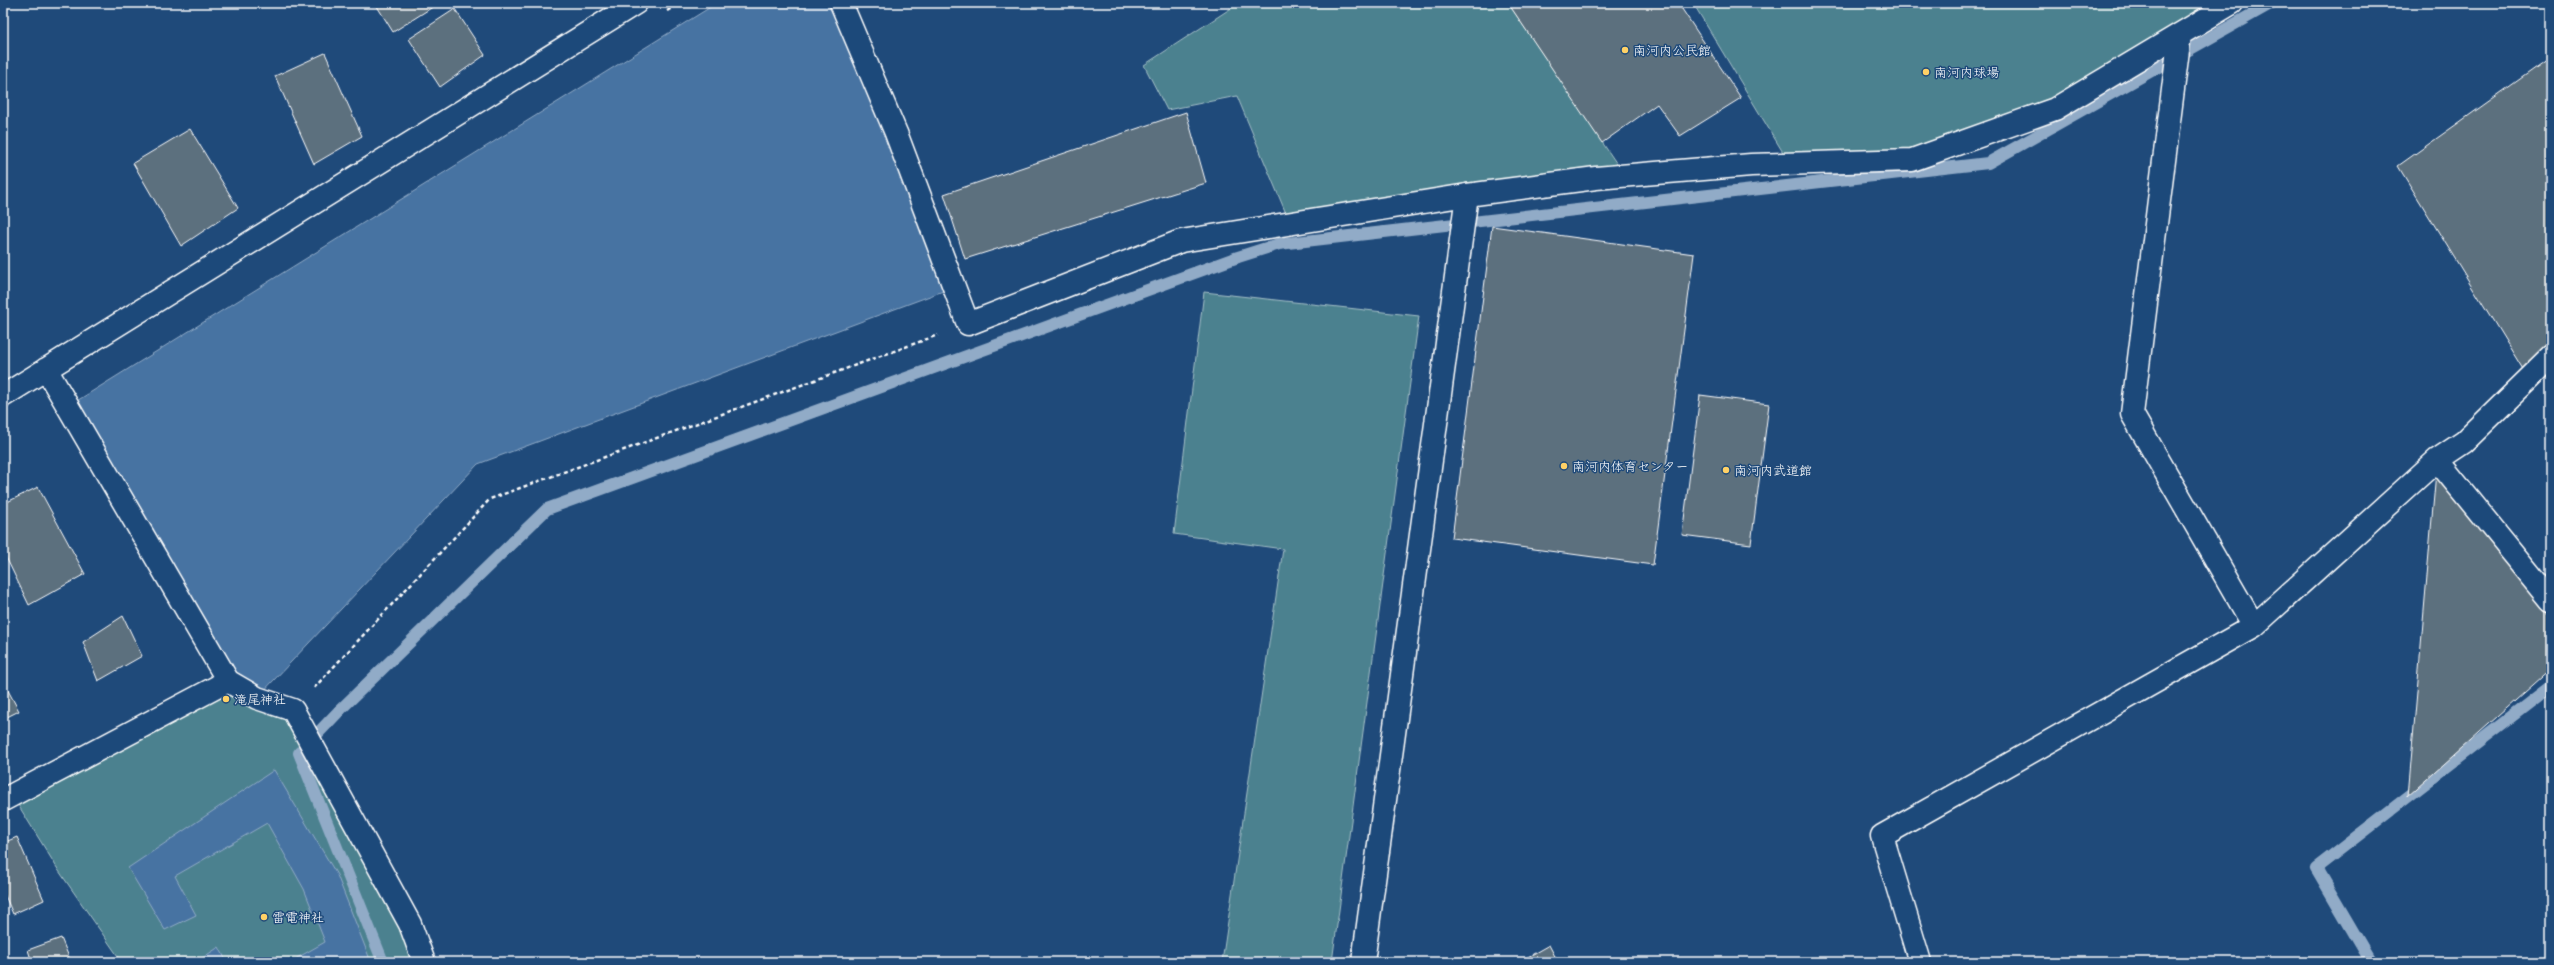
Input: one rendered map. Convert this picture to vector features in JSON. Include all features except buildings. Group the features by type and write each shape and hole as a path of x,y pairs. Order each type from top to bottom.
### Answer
{"street":[{"path":"3,396 636,3"},
{"path":"841,3 896,133 968,324 1181,241 1467,195 1596,178 1743,166 1912,160 2055,109 2232,3"},
{"path":"2180,34 2132,414 2254,626"},
{"path":"1364,962 1467,195"},
{"path":"1920,962 1882,836 2254,626 2438,460 2464,442 2551,357"},
{"path":"46,369 228,681 257,698 293,710 410,924 424,962"},
{"path":"2438,460 2551,600"},
{"path":"3,800 228,681"}],"path":[{"path":"293,710 490,499 968,324"}],"green space":[{"path":"1239,3 1508,3 1625,176 1290,223 1237,96 1167,110 1144,65"},
{"name":"南河内球場","path":"1693,3 2232,3 2055,109 1912,160 1790,164"},
{"path":"1204,292 1419,316 1332,962 1222,962 1283,549 1174,534"},
{"path":"228,681 293,710 424,962 122,962 59,871 12,795"}],"water":[{"path":"717,3 841,3 954,287 478,464 257,698 225,687 67,407"},
{"path":"274,770 337,875 371,962 290,962 325,942 304,889 267,823 175,876 196,915 165,930 128,868"},
{"path":"219,947 227,962 196,962"}],"waterway":[{"path":"383,962 299,753 340,710 547,509 1238,257 1279,244 1988,163 2272,3"},
{"path":"2371,962 2316,868 2551,686"}],"place":[{"name":"南河内公民館","path":"1625,50"},
{"name":"南河内球場","path":"1926,72"},
{"name":"南河内体育センター","path":"1564,466"},
{"name":"南河内武道館","path":"1726,470"},
{"name":"滝尾神社","path":"226,699"},
{"name":"雷電神社","path":"264,917"}]}
